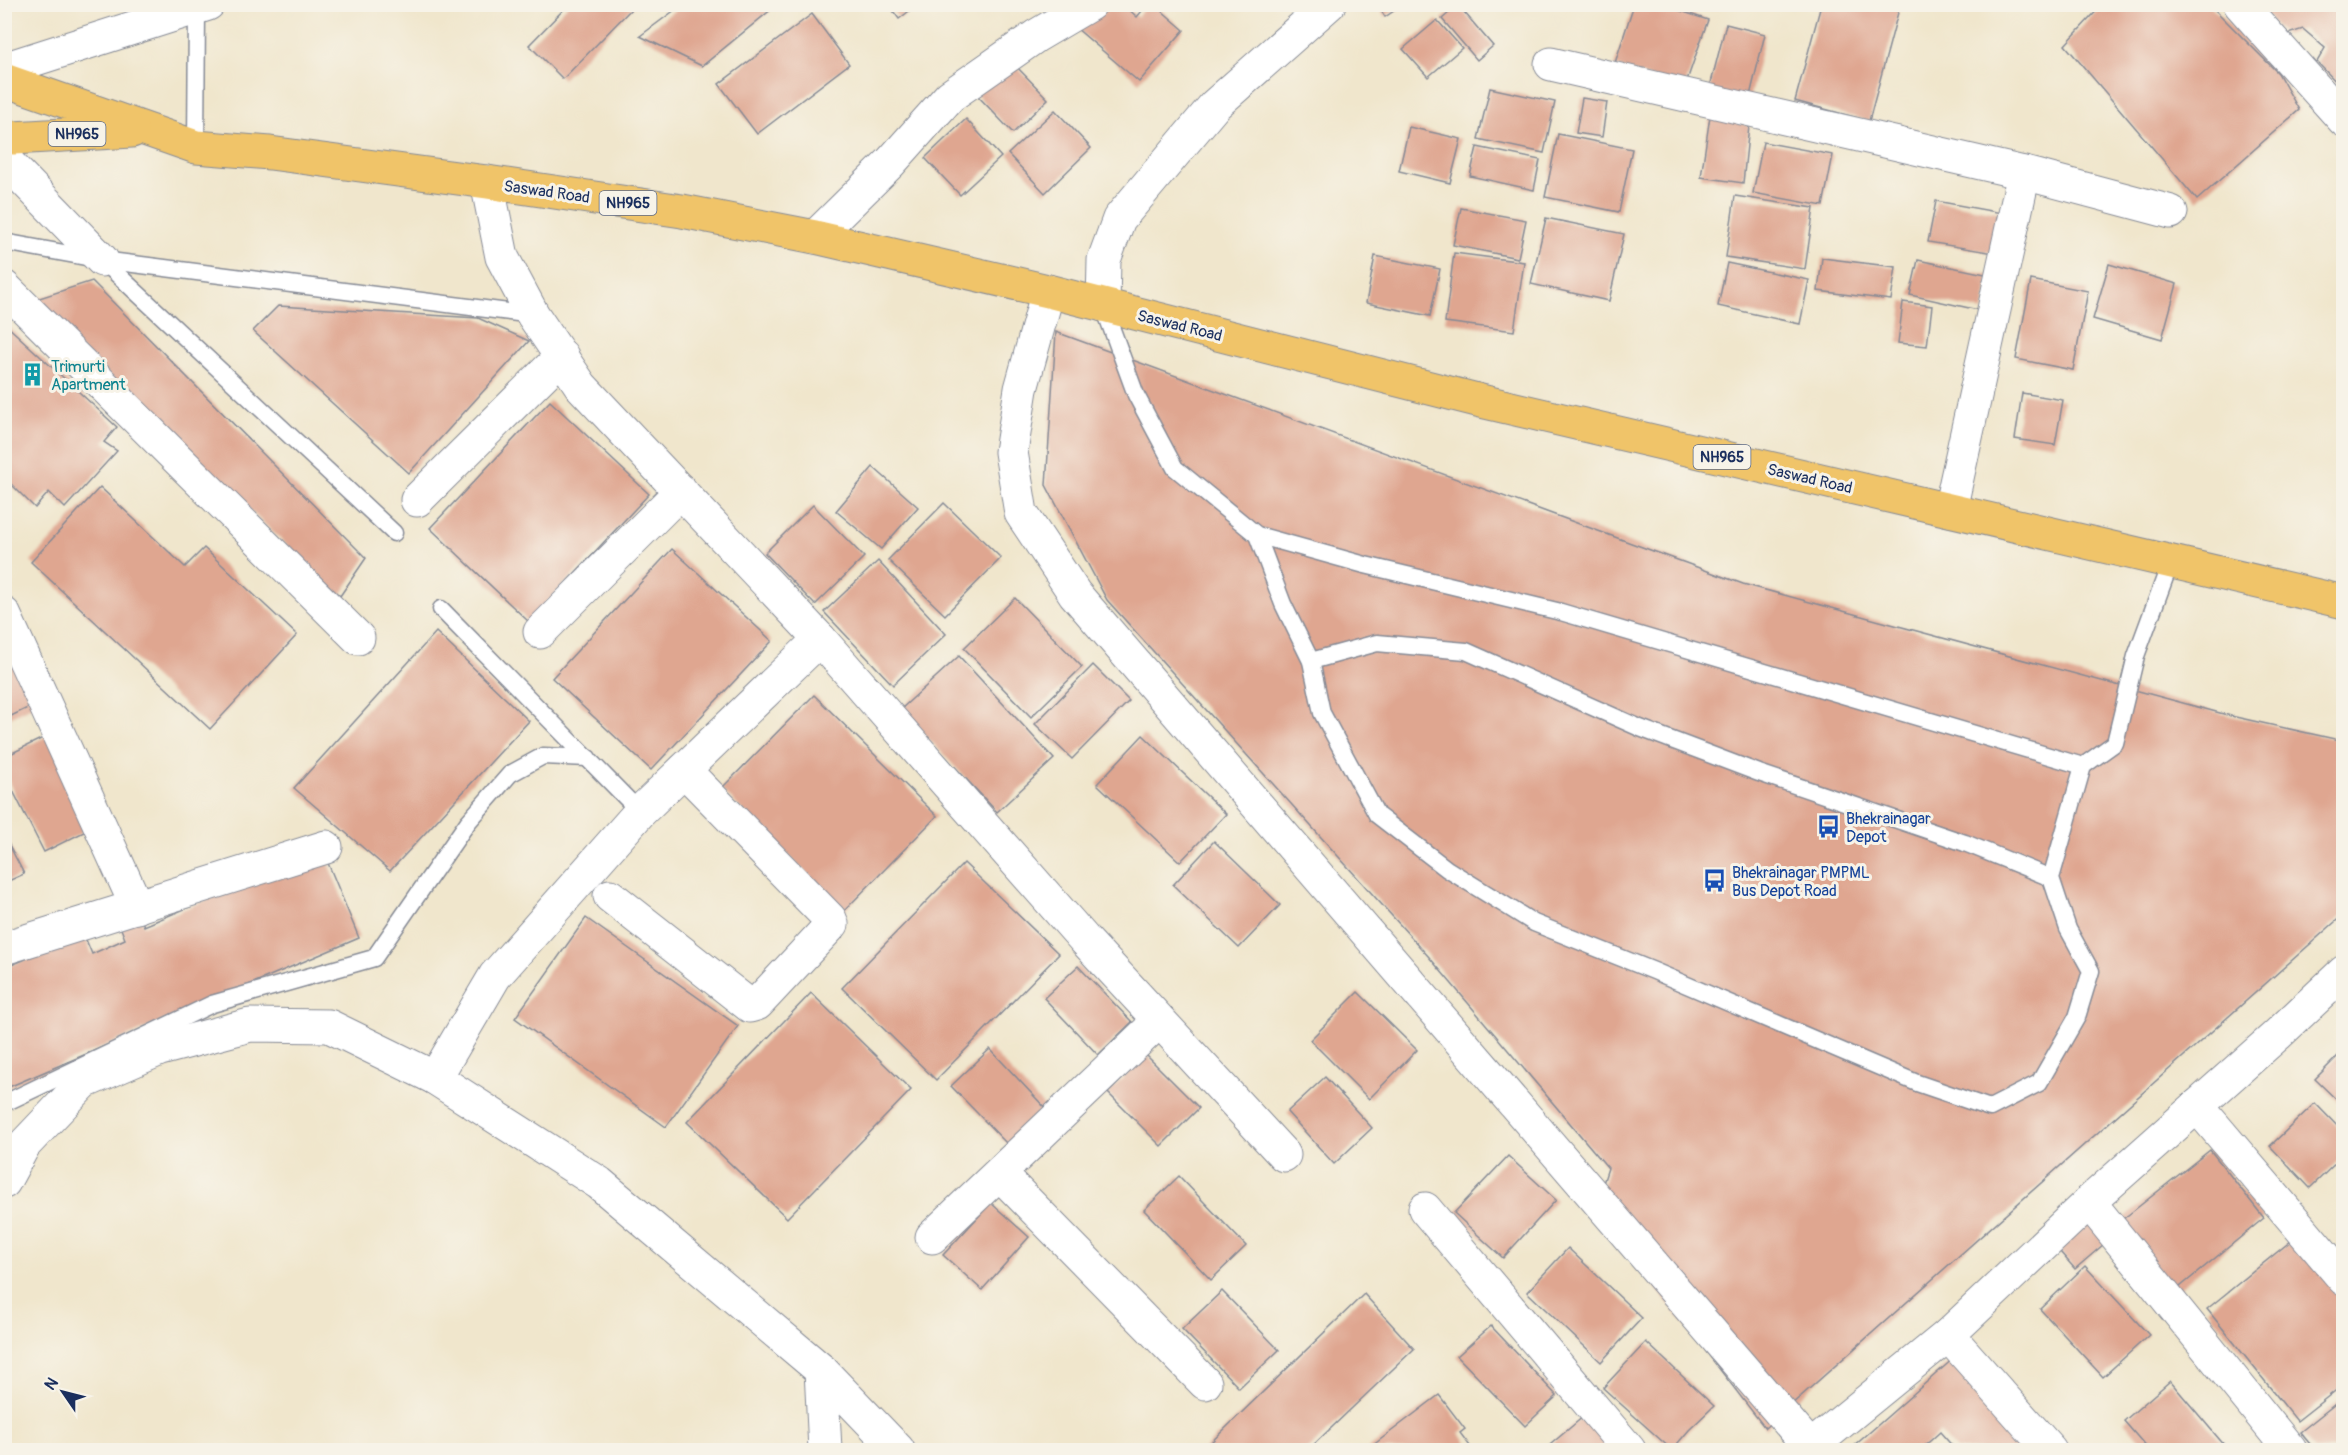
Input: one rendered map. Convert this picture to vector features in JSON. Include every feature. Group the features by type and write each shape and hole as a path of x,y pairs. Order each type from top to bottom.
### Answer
{"highway":[{"path":"4,80 149,130"},
{"name":"Saswad Road","path":"4,136 13,138 149,130 196,147 270,153 487,182 682,211 815,237 1048,291 1481,401 2343,602"}],"street":[{"path":"815,237 890,163 950,96 1036,36 1090,4"},
{"path":"1103,305 1104,260 1119,219 1215,105 1329,4"},
{"path":"2240,4 2343,120"},
{"path":"4,69 203,6"},
{"path":"1551,64 2024,173 2171,213"},
{"path":"4,159 102,260"},
{"path":"1950,510 2024,173"},
{"path":"487,182 502,257 533,315 581,386 820,639 1084,939 1284,1155"},
{"path":"4,287 358,638"},
{"path":"1048,291 1021,389 1011,452 1021,513 1075,594 1809,1449 1948,1335 2090,1202 2277,1035 2343,972"},
{"path":"417,500 562,356"},
{"path":"540,632 681,492"},
{"path":"4,614 137,907"},
{"path":"435,1078 495,976 640,812 820,639"},
{"path":"610,896 750,1006 757,1004 832,924 684,770"},
{"path":"4,948 326,847"},
{"path":"932,1238 1159,1021"},
{"path":"4,1182 24,1145 84,1083 160,1049 250,1025 329,1026 435,1078 599,1183 821,1370 898,1450"},
{"path":"2197,1106 2343,1279"},
{"path":"1000,1174 1205,1383"},
{"path":"2090,1202 2290,1450"},
{"path":"1425,1209 1629,1450"},
{"path":"1948,1335 2050,1450"},
{"path":"821,1370 825,1450"}],"lane":[{"path":"196,147 203,6"},
{"path":"4,242 102,260 533,315"},
{"path":"102,260 394,533"},
{"path":"1103,305 1136,395 1175,468 1257,535 1561,612 2082,766"},
{"path":"1257,535 1283,604 1311,661 1322,712 1377,815 1447,868 1534,923 1665,975 1917,1083 1990,1108 2039,1083 2077,1017 2091,971 2068,929 2051,878 2082,766 2115,743 2136,656 2171,561"},
{"path":"441,609 640,812"},
{"path":"1311,661 1377,643 1466,651 1640,728 1759,773 1965,843 2051,878"},
{"path":"7,1102 212,1004 374,958 468,822 510,774 543,756 588,759"}],"building":[{"path":"569,4 636,4 563,79 529,45"},
{"path":"683,4 778,4 702,66 640,36"},
{"path":"888,4 918,4 899,19"},
{"path":"1111,4 1123,4 1137,17 1148,4 1154,4 1184,30 1139,82 1075,27 1099,11 1105,12"},
{"path":"1377,4 1404,4 1385,17"},
{"path":"1634,4 1660,4 1708,20 1684,89 1614,66"},
{"path":"2103,4 2209,4 2278,73 2299,110 2197,200 2065,45"},
{"path":"2256,4 2344,4 2344,90 2317,62 2325,48 2303,29 2285,35"},
{"path":"1458,5 1493,46 1477,60 1442,19"},
{"path":"1821,5 1900,5 1869,121 1795,101"},
{"path":"812,14 849,64 757,134 719,84"},
{"path":"1437,20 1462,48 1428,77 1403,49"},
{"path":"1726,24 1765,34 1749,100 1709,91"},
{"path":"1014,64 1048,99 1013,133 976,94"},
{"path":"1490,88 1555,102 1544,153 1478,139"},
{"path":"1582,98 1607,102 1602,137 1576,133"},
{"path":"1711,109 1749,126 1743,183 1701,177"},
{"path":"1055,110 1091,148 1045,193 1008,154"},
{"path":"966,119 1001,157 960,195 925,158"},
{"path":"1409,127 1461,139 1450,183 1399,171"},
{"path":"1558,134 1632,149 1619,212 1545,197"},
{"path":"1763,142 1833,155 1823,206 1753,193"},
{"path":"1477,147 1540,160 1534,190 1470,176"},
{"path":"1735,196 1814,208 1805,269 1726,257"},
{"path":"1936,201 2013,215 2006,255 1928,242"},
{"path":"1461,208 1526,220 1518,258 1453,245"},
{"path":"1546,218 1624,234 1609,301 1531,284"},
{"path":"1454,253 1524,262 1514,331 1445,322"},
{"path":"1375,256 1440,269 1430,316 1366,303"},
{"path":"1822,258 1896,267 1891,300 1818,291"},
{"path":"1918,260 1990,275 1983,311 1910,295"},
{"path":"1727,263 1809,280 1800,324 1718,306"},
{"path":"2109,264 2177,284 2162,339 2093,319"},
{"path":"2031,280 2088,291 2073,370 2016,359"},
{"path":"92,281 366,558 340,596 30,301"},
{"path":"1903,302 1932,306 1927,346 1898,343"},
{"path":"278,306 478,318 529,341 409,473 253,331"},
{"name":"Trimurti Apartment","path":"4,323 117,427 104,442 117,451 65,508 49,492 35,508 4,477"},
{"name":"Bhekrainagar Depot","path":"1056,332 1743,584 2231,716 2344,741 2344,914 1765,1428 1595,1208 1608,1168 1429,957 1107,600 1046,485"},
{"path":"2022,393 2063,400 2055,445 2015,439"},
{"path":"550,401 649,494 529,622 430,528"},
{"path":"873,467 918,507 881,549 836,511"},
{"path":"100,487 185,567 204,548 297,635 210,729 31,562"},
{"path":"944,503 1001,558 945,615 888,560"},
{"path":"813,505 864,557 815,605 765,553"},
{"path":"672,549 772,641 651,770 552,678"},
{"path":"878,561 946,634 893,685 824,612"},
{"path":"1015,598 1082,667 1031,717 964,648"},
{"path":"436,632 529,721 390,871 294,788"},
{"path":"5,637 42,701 5,719"},
{"path":"959,656 1054,759 997,812 901,709"},
{"path":"1093,665 1129,701 1072,759 1035,724"},
{"path":"814,695 937,816 844,911 721,789"},
{"path":"53,733 98,825 44,852 4,773 4,757"},
{"path":"1143,735 1226,814 1180,862 1097,784"},
{"path":"4,835 24,874 4,883"},
{"path":"1214,841 1280,905 1239,948 1173,885"},
{"path":"323,851 359,938 4,1089 4,968 84,935 92,954 125,939 120,926 140,917 144,926"},
{"path":"964,863 1059,954 936,1080 842,988"},
{"path":"586,918 738,1026 666,1127 515,1018"},
{"path":"1078,966 1132,1022 1098,1055 1044,998"},
{"path":"1358,992 1417,1050 1369,1099 1310,1040"},
{"path":"811,993 911,1090 787,1218 687,1122"},
{"path":"990,1049 1048,1111 1009,1146 951,1086"},
{"path":"2344,1050 2344,1107 2315,1079"},
{"path":"1146,1055 1199,1108 1161,1146 1108,1093"},
{"path":"1325,1077 1372,1128 1334,1164 1287,1112"},
{"path":"2315,1103 2344,1133 2344,1155 2310,1188 2270,1146"},
{"path":"2210,1150 2264,1218 2175,1291 2118,1223"},
{"path":"1508,1156 1556,1200 1503,1258 1454,1213"},
{"path":"1179,1176 1246,1246 1211,1280 1144,1210"},
{"path":"991,1203 1029,1237 982,1290 943,1255"},
{"path":"2092,1215 2111,1238 2075,1269 2054,1245"},
{"path":"2297,1236 2344,1293 2344,1384 2297,1421 2207,1309"},
{"path":"1568,1248 1642,1318 1601,1362 1527,1292"},
{"path":"2085,1266 2149,1335 2103,1377 2040,1309"},
{"path":"1222,1291 1279,1350 1239,1388 1182,1329"},
{"path":"1364,1294 1414,1349 1308,1450 1203,1450"},
{"path":"1491,1326 1557,1396 1525,1426 1457,1356"},
{"path":"1646,1342 1714,1406 1672,1450 1603,1388"},
{"path":"1954,1358 2035,1450 1956,1450 1940,1432 1920,1450 1856,1450 1853,1447"},
{"path":"2170,1381 2225,1446 2220,1450 2149,1450 2124,1421"},
{"path":"1439,1395 1465,1429 1460,1433 1473,1450 1368,1449"},
{"path":"2344,1397 2344,1450 2315,1450 2300,1432"},
{"path":"1584,1416 1614,1450 1544,1450"}],"place":[{"name":"Trimurti Apartment","path":"33,375"},
{"name":"Bhekrainagar Depot","path":"1828,827"},
{"name":"Bhekrainagar PMPML Bus Depot Road","path":"1714,881"}]}
